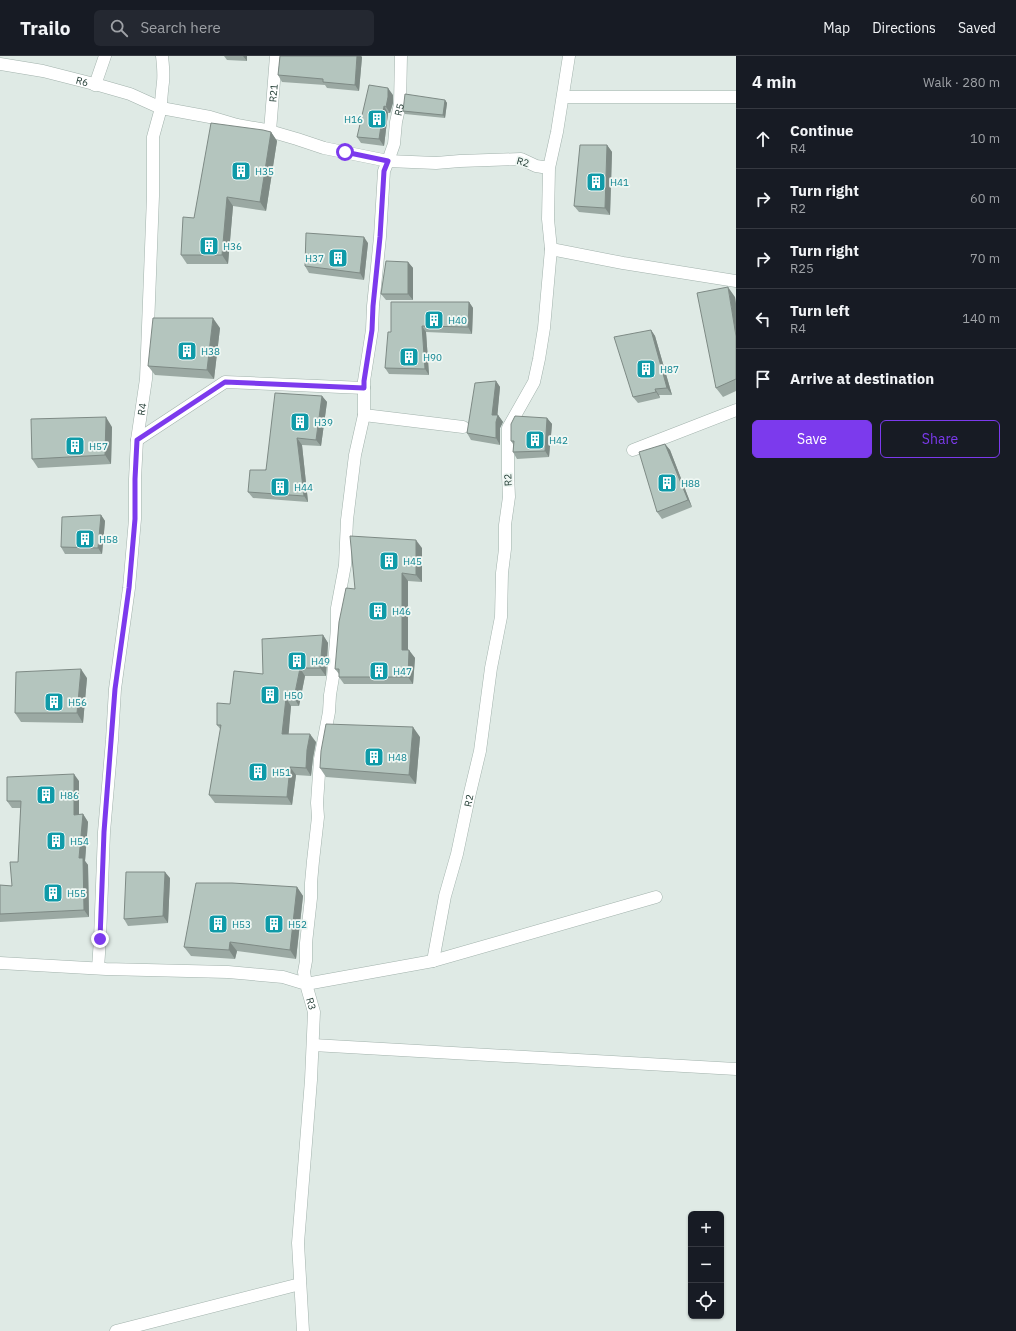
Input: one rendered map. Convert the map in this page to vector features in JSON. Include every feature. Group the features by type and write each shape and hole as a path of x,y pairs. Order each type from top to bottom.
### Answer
{"street":[{"path":"95,85 105,56"},
{"path":"162,56 164,69 160,95 161,108 210,117 237,125 270,131 324,148 388,161 384,171 372,330 364,381 364,415 355,455 347,520 345,565 337,608 334,677 320,759 317,803 318,817 304,972 306,984 433,961 656,897"},
{"name":"R21","path":"270,131 276,56"},
{"name":"R5","path":"388,161 394,144 396,122 400,104 401,56"},
{"path":"549,168 570,56"},
{"name":"R6","path":"0,64 43,71 130,94 161,108"},
{"path":"562,97 736,97"},
{"name":"R4","path":"98,968 104,832 116,682 129,588 135,519 137,440 146,379 153,196 153,137 161,108"},
{"name":"R2","path":"388,161 436,163 521,159 536,166 549,168 548,219 551,249 544,328 534,382 508,428 509,497 505,525 505,549 502,573 500,617 490,668 480,752 457,854 445,896 433,961"},
{"path":"551,249 623,263 736,281"},
{"path":"137,440 225,382 364,388"},
{"path":"633,450 736,410"},
{"path":"364,415 463,427"},
{"name":"R3","path":"0,963 228,972 283,977 306,984 314,1012 313,1045 298,1243 303,1331"},
{"path":"313,1045 736,1070"},
{"path":"116,1331 300,1284"}],"building":[{"path":"280,56 357,56 355,85 323,82 323,79 278,75"},
{"name":"H16","path":"369,85 388,88 388,97 386,107 384,106 379,139 357,137"},
{"path":"405,94 445,100 443,115 403,111"},
{"path":"211,123 271,132 260,202 227,197 222,255 181,255 183,217 194,218"},
{"name":"H41","path":"580,145 607,145 605,208 574,206"},
{"name":"H37","path":"306,233 364,237 360,273 305,266"},
{"path":"386,261 408,262 408,294 381,294"},
{"path":"728,287 736,336 736,379 716,388 697,293"},
{"path":"391,302 469,302 468,327 422,326 425,369 385,368 388,332 391,332"},
{"name":"H38","path":"153,318 213,318 207,370 148,366"},
{"name":"H87","path":"651,330 667,388 655,389 656,392 633,397 614,337"},
{"path":"496,381 492,415 498,415 496,422 496,438 467,433 475,383"},
{"path":"275,393 322,396 316,440 297,438 304,496 248,492 250,470 266,470"},
{"name":"H42","path":"515,416 547,418 545,451 513,452 514,441 511,441 511,424"},
{"name":"H57","path":"106,417 105,455 32,459 31,419"},
{"name":"H88","path":"665,444 688,500 657,512 639,452"},
{"name":"H58","path":"101,515 98,548 61,547 62,517"},
{"path":"350,536 416,540 416,575 402,573 402,650 409,650 408,677 339,677 339,669 335,669 339,622 346,588 355,589"},
{"path":"323,635 320,668 300,668 294,698 286,698 282,734 310,734 306,768 290,767 287,797 209,795 221,725 217,725 217,703 230,704 234,671 263,674 262,639"},
{"name":"H56","path":"81,669 77,713 15,713 16,672"},
{"name":"H48","path":"326,724 413,727 409,775 320,768 321,751"},
{"path":"74,774 74,815 83,814 79,858 83,858 84,910 0,914 0,885 12,886 10,862 18,862 21,801 7,801 7,777"},
{"path":"126,872 165,872 163,916 124,919"},
{"path":"196,883 232,883 297,887 290,950 230,942 229,950 184,947"}],"place":[{"name":"H16","path":"377,119"},
{"name":"H35","path":"241,171"},
{"name":"H41","path":"596,182"},
{"name":"H36","path":"209,246"},
{"name":"H37","path":"338,258"},
{"name":"H40","path":"434,320"},
{"name":"H38","path":"187,351"},
{"name":"H90","path":"409,357"},
{"name":"H87","path":"646,369"},
{"name":"H39","path":"300,422"},
{"name":"H42","path":"535,440"},
{"name":"H57","path":"75,446"},
{"name":"H88","path":"667,483"},
{"name":"H44","path":"280,487"},
{"name":"H58","path":"85,539"},
{"name":"H45","path":"389,561"},
{"name":"H46","path":"378,611"},
{"name":"H49","path":"297,661"},
{"name":"H47","path":"379,671"},
{"name":"H50","path":"270,695"},
{"name":"H56","path":"54,702"},
{"name":"H48","path":"374,757"},
{"name":"H51","path":"258,772"},
{"name":"H86","path":"46,795"},
{"name":"H54","path":"56,841"},
{"name":"H55","path":"53,893"},
{"name":"H53","path":"218,924"},
{"name":"H52","path":"274,924"}],"route":[{"path":"100,939 104,832 109,764 117,670 129,588 135,519 137,440 225,382 364,388 372,330 384,171 388,161 345,152"}]}
